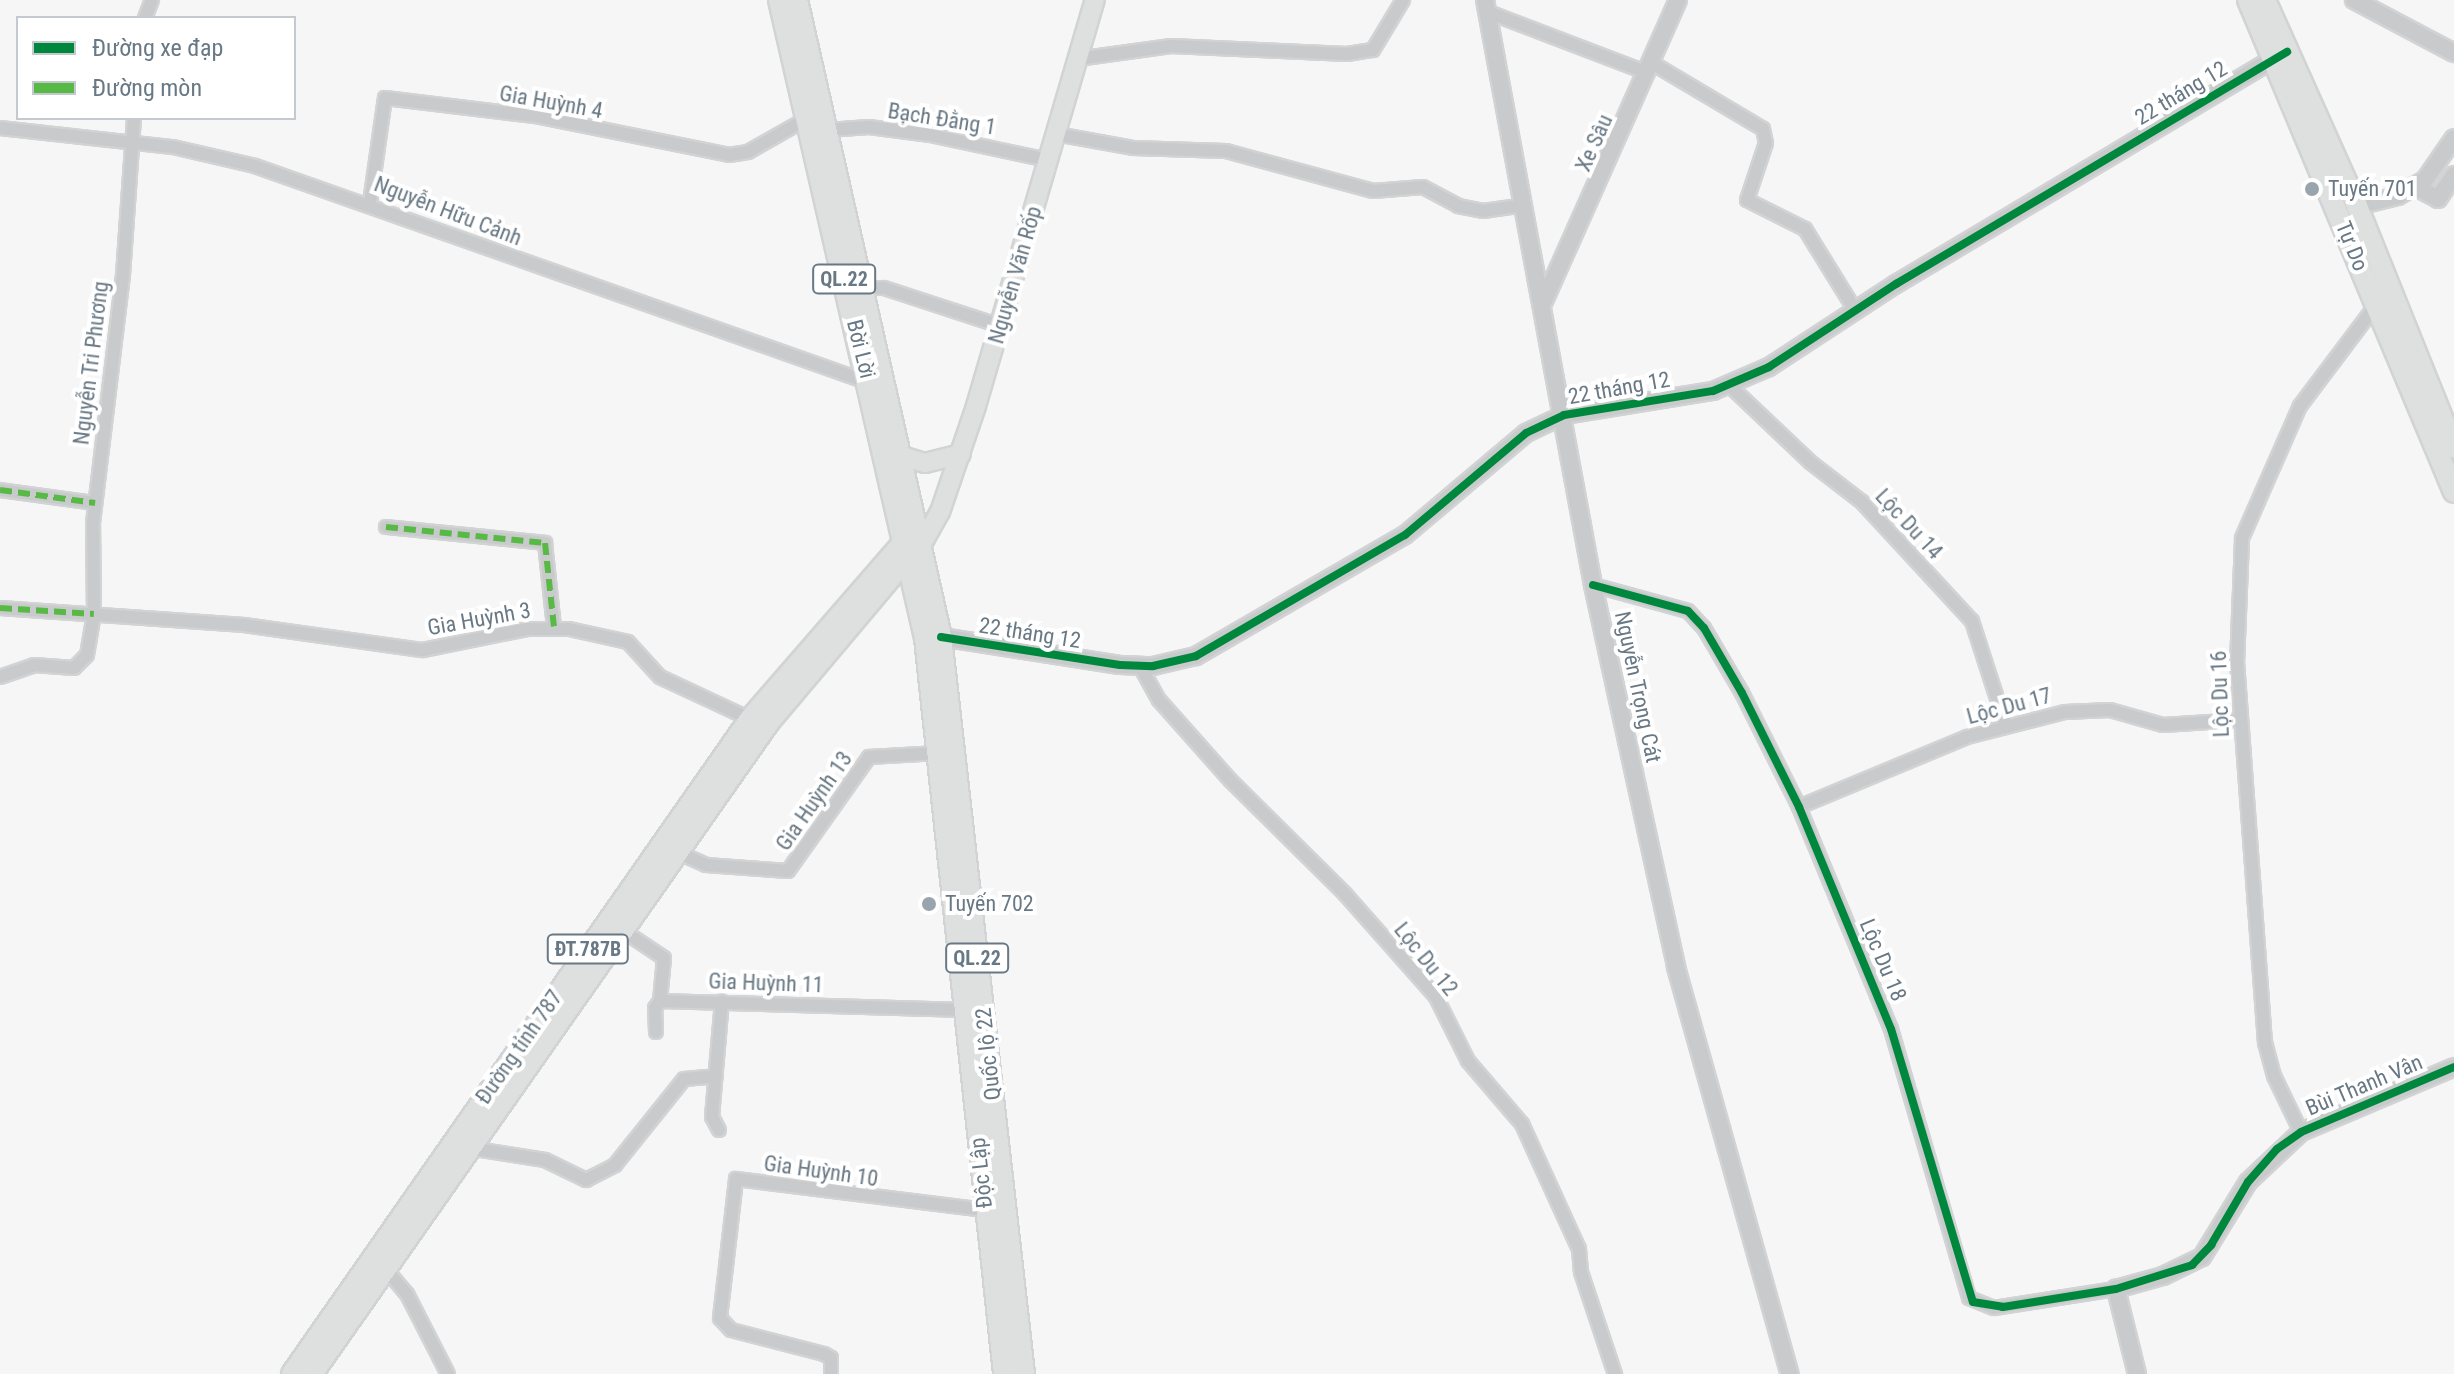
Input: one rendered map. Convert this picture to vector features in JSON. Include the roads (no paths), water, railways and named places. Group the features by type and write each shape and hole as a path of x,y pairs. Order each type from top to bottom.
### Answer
{"main road":[{"name":"Bời Lời","path":"779,0 911,547"},
{"name":"Bời Lời","path":"797,0 902,456 911,547"},
{"name":"Nguyễn Văn Rốp","path":"911,547 930,535 961,454 1095,0"},
{"name":"Tự Do","path":"2248,0 2357,206 2454,447"},
{"name":"Tự Do","path":"2265,0 2280,56 2375,305 2454,492"},
{"path":"902,456 925,463 961,454"},
{"name":"Quốc lộ 22","path":"911,547 933,638 1024,1374"},
{"name":"Đường tỉnh 787","path":"292,1374 750,719 911,547"},
{"name":"Đường tỉnh 787","path":"312,1374 778,710 911,547"},
{"name":"Độc Lập","path":"933,638 939,753 1004,1374"}],"street":[{"path":"1077,59 1171,46 1347,54 1373,50 1403,0"},
{"name":"Xe Sâu","path":"1544,301 1678,0"},
{"path":"2354,0 2454,53"},
{"path":"1487,6 1650,68 1763,129 1766,143 1747,200 1805,229 1855,310"},
{"name":"Nguyễn Trọng Cát","path":"1487,6 1544,301 1593,585 1676,967 1790,1374"},
{"name":"22 tháng 12","path":"933,638 1140,666 1173,663 1221,644 1405,535 1506,445 1564,415 1730,386 1769,367 1855,310 2280,56"},
{"name":"Gia Huỳnh 4","path":"370,203 385,98 541,117 729,155 748,152 806,119"},
{"name":"Nguyễn Tri Phương","path":"0,677 17,667 74,668 84,663 94,614 95,503 136,143 134,120"},
{"name":"Bạch Đằng 1","path":"828,130 869,127 930,135 1048,160"},
{"name":"Nguyễn Hữu Cảnh","path":"0,128 136,143 255,166 370,203 870,383"},
{"path":"1056,134 1133,148 1226,151 1373,191 1423,187 1458,206 1483,211 1525,205"},
{"path":"2357,206 2414,186 2431,172 2454,138"},
{"path":"2414,186 2438,199 2454,175"},
{"path":"864,288 884,288 1000,326"},
{"path":"2375,305 2395,298"},
{"name":"Lộc Du 16","path":"2301,1132 2274,1076 2265,1043 2240,720 2242,538 2300,406 2375,305"},
{"name":"Lộc Du 14","path":"1730,386 1810,462 1862,502 1972,621 2006,726"},
{"path":"0,490 95,503"},
{"path":"386,527 545,543 554,627"},
{"name":"Lộc Du 18","path":"1593,585 1672,603 1704,628 1799,807 1891,1029 1969,1298 1994,1308 2116,1289"},
{"name":"Gia Huỳnh 3","path":"0,608 244,625 423,650 554,627 628,642 660,677 750,719"},
{"name":"Lộc Du 12","path":"1140,666 1159,700 1231,781 1345,894 1436,997 1468,1061 1522,1124 1579,1249 1581,1272 1615,1374"},
{"name":"Lộc Du 17","path":"1799,807 2006,726 2065,712 2110,710 2163,725 2240,720"},
{"name":"Gia Huỳnh 13","path":"677,852 706,865 788,871 869,757 939,753"},
{"path":"622,930 664,958 660,1001 655,1008 656,1032"},
{"name":"Gia Huỳnh 11","path":"660,1001 965,1010"},
{"path":"719,1130 712,1117 722,1001"},
{"name":"Bùi Thanh Vân","path":"2116,1289 2163,1276 2202,1257 2248,1182 2301,1132 2454,1067"},
{"path":"469,1148 545,1160 586,1180 615,1165 684,1079 716,1076"},
{"name":"Gia Huỳnh 10","path":"831,1374 831,1358 824,1354 731,1330 720,1318 736,1179 985,1210"},
{"path":"385,1268 407,1294 448,1374"},
{"path":"2116,1289 2137,1374"}],"place":[{"name":"Tuyến 701","path":"2312,189"},
{"name":"Tuyến 702","path":"929,904"}]}
